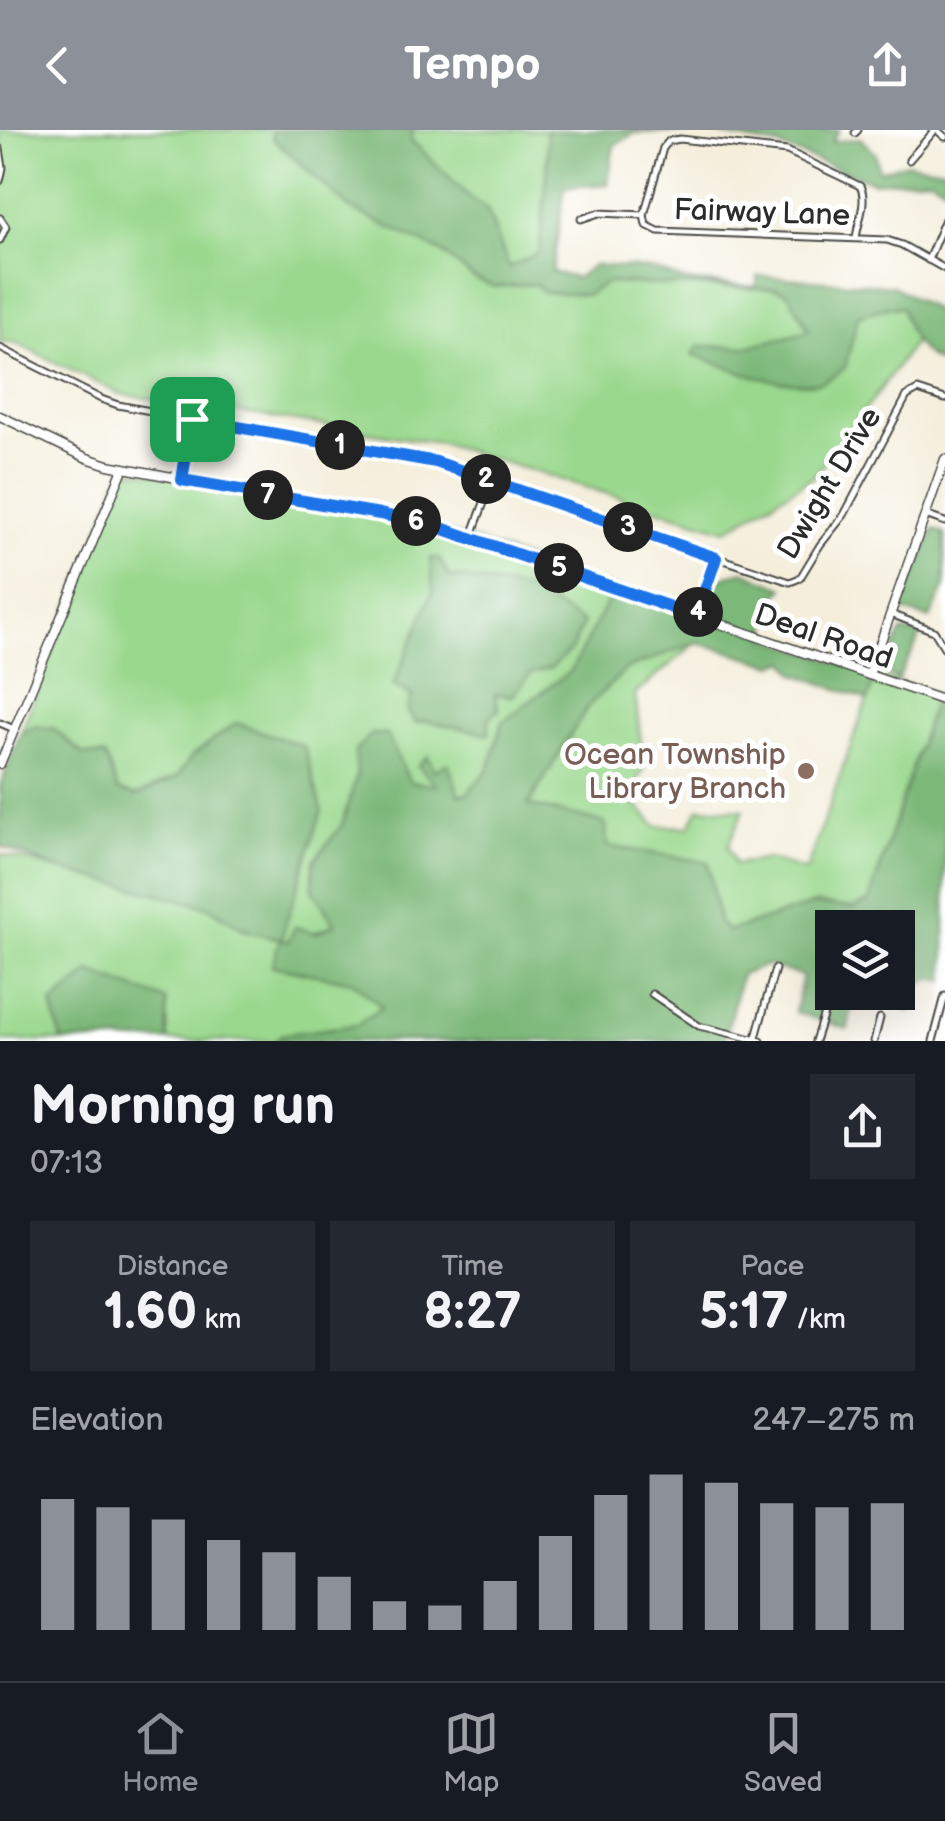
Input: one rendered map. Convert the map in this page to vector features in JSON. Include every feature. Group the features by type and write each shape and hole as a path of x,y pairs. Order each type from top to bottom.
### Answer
{"street":[{"path":"908,160 936,130 945,137"},
{"path":"644,216 662,148 668,141 777,149 855,182 863,190 856,238"},
{"path":"0,148 0,181"},
{"name":"Fairway Lane","path":"582,218 598,213 644,216 646,225 658,231 897,243 945,270"},
{"path":"0,218 6,226 0,240"},
{"path":"928,260 945,219"},
{"name":"Dwight Drive","path":"0,348 106,401 422,460 785,581 798,580 844,515 907,396 918,390 945,399"},
{"name":"Deal Road","path":"0,416 87,458 123,469 410,520 471,538 945,701"},
{"path":"182,480 192,419"},
{"path":"869,675 945,459"},
{"path":"0,764 123,469"},
{"path":"471,538 492,481"},
{"path":"925,516 945,522"},
{"path":"696,616 716,558"},
{"path":"890,614 934,631 945,649"},
{"path":"0,724 14,729"},
{"path":"652,994 698,1026 757,1040 774,968"},
{"path":"933,1041 945,996"},
{"path":"815,1041 826,1010"},
{"path":"874,1041 880,1018"}],"green space":[{"path":"0,130 547,130 548,285 603,274 912,300 921,332 814,476 726,530 444,444 120,394 14,342 0,342"},
{"path":"273,130 413,130 411,140 487,209 509,267 539,253 548,163 546,130 839,130 832,142 860,138 876,154 879,171 907,163 945,169 945,187 930,178 873,182 778,146 707,132 635,133 614,145 608,184 565,187 552,272 576,278 594,265 650,269 692,283 756,287 758,276 893,286 945,316 945,367 916,343 902,308 887,307 858,316 845,368 820,382 801,384 754,376 693,354 699,346 746,347 809,331 788,293 777,289 607,283 586,295 543,292 536,284 495,287 474,279 440,251 349,208 272,138"},
{"path":"123,468 420,522 632,595 607,602 571,671 502,722 490,767 467,794 357,775 342,825 314,861 313,889 335,924 289,942 281,940 273,966 353,982 383,1007 358,1025 282,1035 276,1041 170,1041 166,1000 52,1004 62,1041 0,1041 0,854 209,907 245,930 192,756 177,777 136,796 118,790 104,756 83,754 54,729 34,726 20,735"},
{"path":"934,529 945,534 945,586 930,619 901,610"},
{"path":"430,558 439,558 449,576 529,590 583,623 572,649 551,668 530,674 513,696 495,694 499,710 489,718 489,734 425,721 415,723 407,710 412,695 393,686 433,591"},
{"path":"743,571 784,588 772,601 766,638 876,675 868,700 796,674 786,661 774,665 697,642 626,669 588,706 528,805 606,823 607,846 708,862 719,923 728,931 815,904 853,908 869,902 936,694 945,698 945,981 932,978 919,985 915,998 915,910 815,910 815,1010 851,1010 848,1029 795,1012 803,976 766,965 741,975 724,1041 276,1041 281,1035 357,1025 382,1007 353,982 272,966 280,939 245,930 209,907 54,868 0,846 0,786 20,735 34,726 54,729 83,754 105,756 118,790 136,796 177,777 192,756 236,723 304,746 322,810 281,939 288,941 295,927 316,933 335,924 313,889 314,861 342,825 357,775 355,751 371,734 387,735 410,782 436,785 418,765 428,756 434,771 448,763 459,794 467,794 490,767 502,722 571,671 607,602 632,595 705,617 704,598 716,580"},
{"path":"902,631 921,635 898,679 883,671"},
{"path":"697,642 635,694 644,768 630,798 656,826 689,827 699,808 744,810 728,846 735,864 769,859 806,871 876,675 936,694 869,902 853,909 815,904 728,931 719,923 708,862 607,846 528,806 588,706 626,669"},
{"path":"90,972 166,1000 168,1040 62,1041 52,1004"}],"place":[{"name":"Ocean Township Library Branch","path":"806,771"}],"route":[{"path":"192,419 436,462 716,558 696,616 438,527 182,480 192,419"}]}
